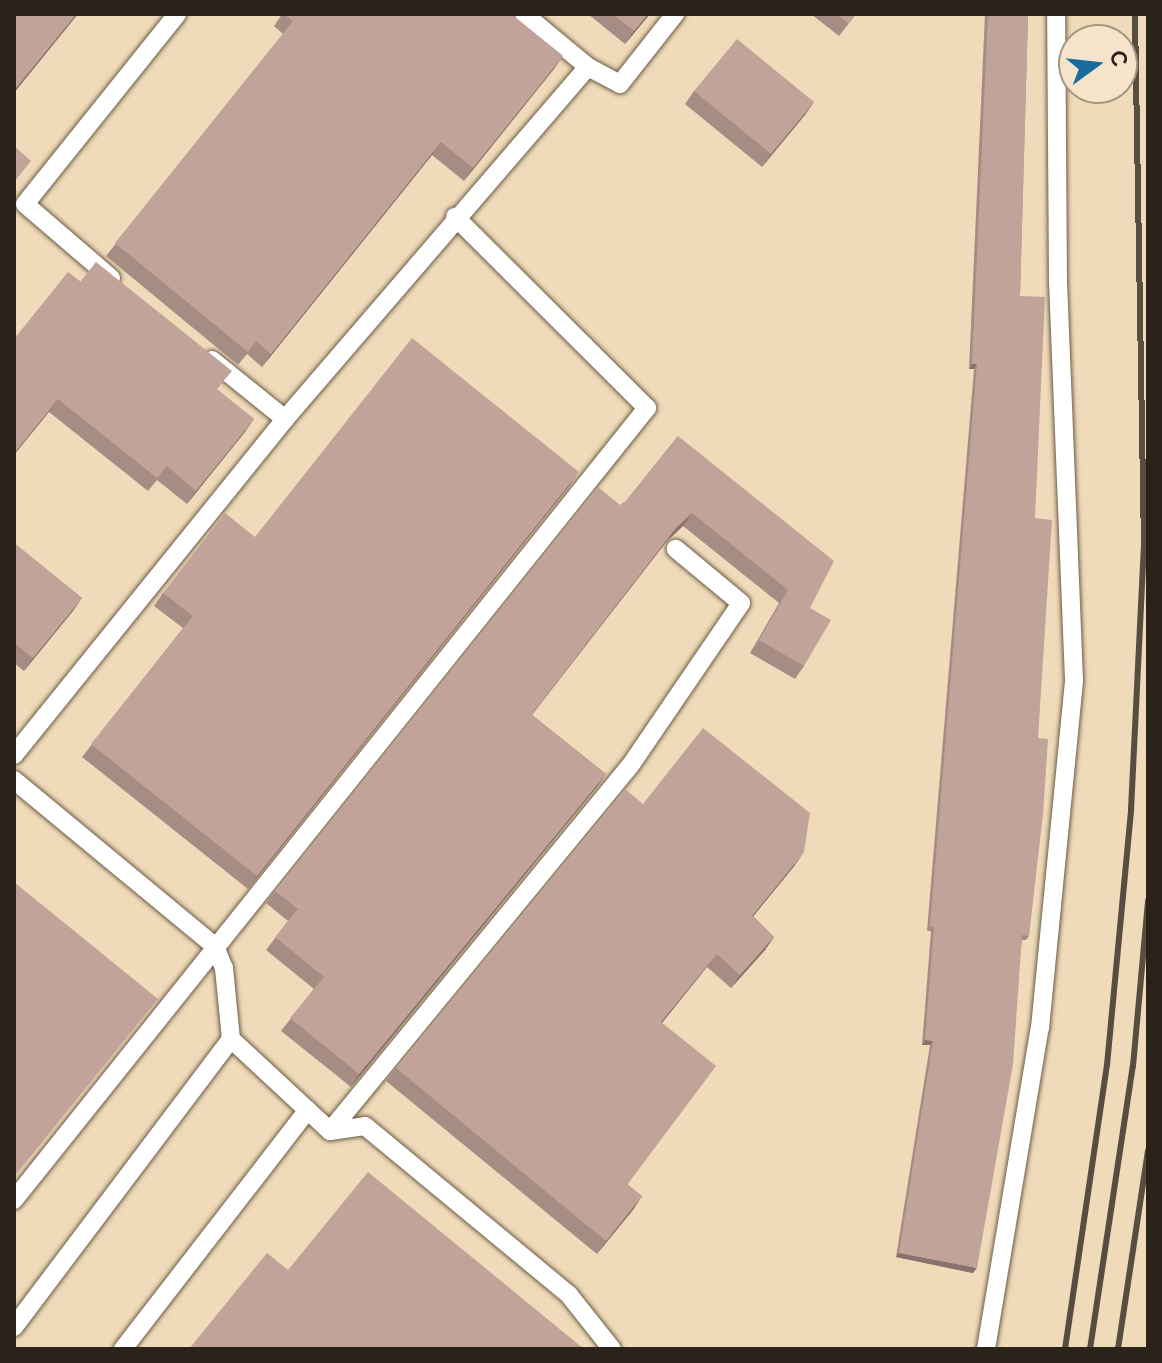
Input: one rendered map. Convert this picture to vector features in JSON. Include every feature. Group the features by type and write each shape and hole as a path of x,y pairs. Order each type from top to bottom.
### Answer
{"lane":[{"path":"128,292 20,211 177,14"},
{"path":"524,14 588,67 620,84 675,14"},
{"path":"986,1349 1040,1028 1074,680 1058,282 1056,14"},
{"path":"14,755 285,419 455,217 588,67"},
{"path":"14,1200 647,408 455,217"},
{"path":"201,350 285,419"},
{"path":"330,1131 630,766 741,603 676,549"},
{"path":"14,780 215,946 224,968 231,1039 330,1131"},
{"path":"14,1327 231,1039"},
{"path":"123,1349 308,1110"},
{"path":"330,1131 365,1126 569,1295 612,1349"}],"shaded area":[{"path":"14,14 1148,14 1148,1349 14,1349"}],"building":[{"path":"14,14 76,14 14,90"},
{"path":"284,14 511,14 563,56 473,168 441,142 271,354 256,341 248,352 115,243 293,21"},
{"path":"613,14 648,14 634,31"},
{"path":"836,14 855,14 848,23"},
{"path":"988,14 1028,14 1020,296 1045,297 1035,518 1052,520 1038,738 1048,739 1043,814 1029,936 1022,935 1013,1064 977,1268 899,1253 933,1041 925,1040 934,927 930,926 977,364 972,364"},
{"path":"737,39 814,102 771,154 694,91"},
{"path":"14,146 31,161 14,182"},
{"path":"96,262 232,371 217,389 254,419 196,491 167,466 157,478 58,399 14,453 14,339 68,272 80,282"},
{"path":"412,338 579,472 257,876 91,744 193,616 163,593 225,513 255,537"},
{"path":"678,436 834,561 810,608 831,620 804,666 759,640 788,590 692,513 676,528 531,715 606,774 359,1074 290,1018 324,977 275,937 298,909 275,891 598,487 620,505"},
{"path":"14,543 82,598 33,658 14,643"},
{"path":"703,728 810,813 804,852 752,916 774,937 740,975 717,954 661,1022 716,1066 627,1185 642,1196 606,1241 396,1068 625,789 643,804"},
{"path":"14,882 158,999 14,1177"},
{"path":"368,1172 584,1349 189,1349 267,1253 288,1270"}],"railway":[{"path":"1065,1349 1107,1065 1131,810 1144,547 1135,14"},
{"path":"1090,1349 1133,1066 1148,901"},
{"path":"1118,1349 1148,1150"}]}
